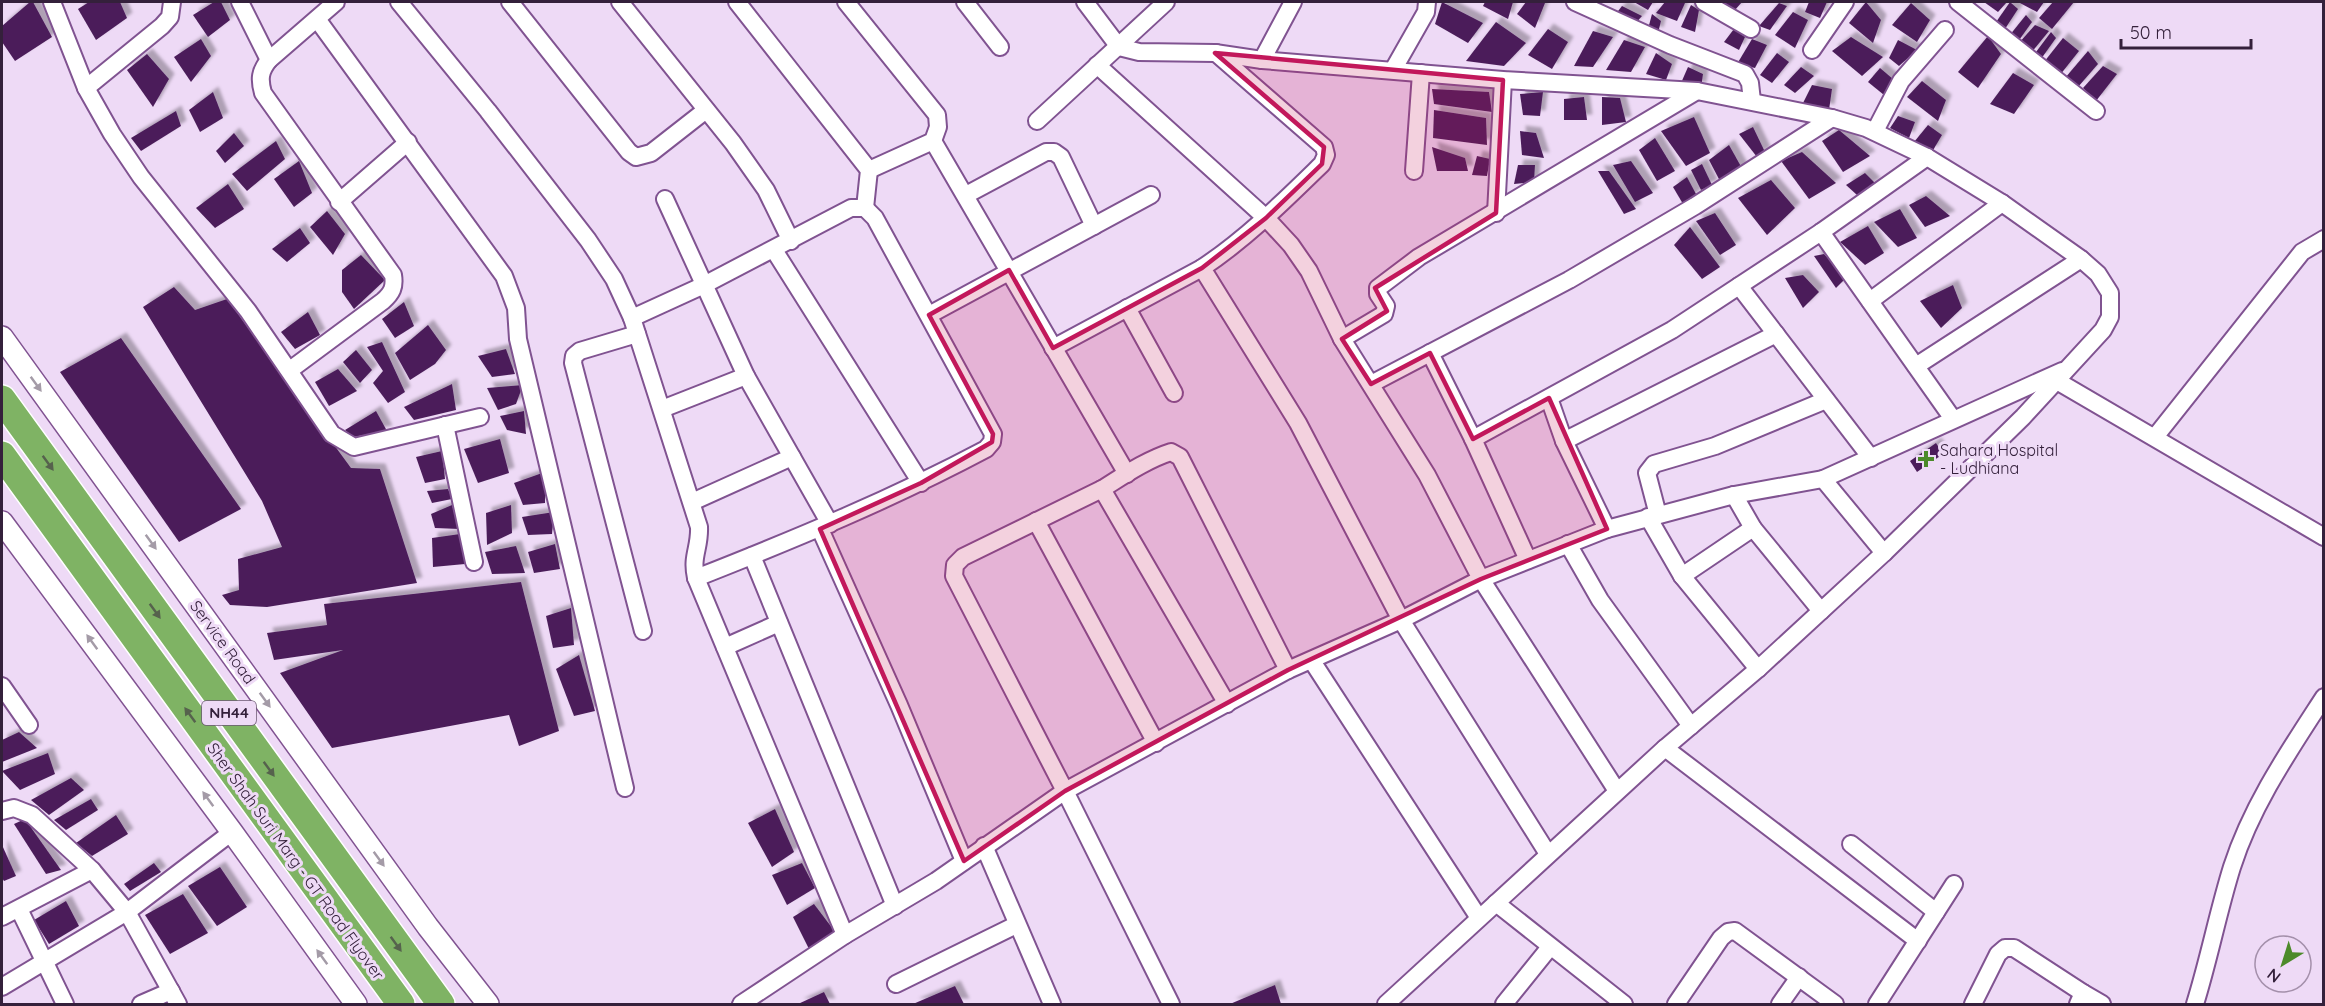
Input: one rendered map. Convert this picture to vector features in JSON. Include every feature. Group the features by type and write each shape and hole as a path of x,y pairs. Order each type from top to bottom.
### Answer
{"highway":[{"name":"Sher Shah Suri Marg - GT Road Flyover","path":"2,399 441,1005"},
{"name":"Sher Shah Suri Marg - GT Road Flyover","path":"2,455 400,1005"}],"street":[{"path":"52,2 86,88 112,134 141,177 210,260 290,370 332,434 342,442 354,447 480,417"},
{"path":"86,88 162,26 170,17 172,2"},
{"path":"240,2 269,60"},
{"path":"290,370 383,301 395,285 393,275 263,93 260,80 262,69 269,60 336,2"},
{"path":"399,2 488,111 588,240 614,279 632,318 699,527 700,538 693,562 696,578 845,935"},
{"path":"510,2 629,152 636,157 651,153 706,110"},
{"path":"620,2 766,190 791,241"},
{"path":"737,2 868,170 865,208"},
{"path":"846,2 937,115 938,128 933,141 868,170"},
{"path":"965,2 1000,47"},
{"path":"1085,2 1119,47 1139,52 1215,53 1262,60 1503,80 1697,91 1832,118 1875,132 1927,157 2002,203 2081,259 2104,283 2110,294 2111,306 2103,330 2057,381 1884,553 1758,669 1617,791 1386,1005"},
{"path":"1037,122 1166,2"},
{"path":"1262,60 1293,2"},
{"path":"1393,70 1426,12 1427,2"},
{"path":"1575,2 1670,45 1745,74 1750,83 1752,101"},
{"path":"1704,2 1751,29"},
{"path":"1812,50 1845,2"},
{"path":"1958,2 2096,111"},
{"path":"317,19 504,276 516,308 518,339 625,788"},
{"path":"1875,132 1901,81 1945,30"},
{"path":"1053,348 1202,268 1233,247 1322,164 1326,155 1324,147 1215,53"},
{"path":"1097,65 1266,218 1291,245 1309,271 1342,339 1427,475 1481,579 1617,791"},
{"path":"1414,171 1421,73"},
{"path":"1496,213 1503,80"},
{"path":"1342,339 1384,314 1386,306 1378,294 1382,283 1419,257 1697,91"},
{"path":"1371,384 1569,280 1695,206 1832,118"},
{"path":"933,141 1128,474"},
{"path":"339,202 408,142"},
{"path":"966,195 1046,152 1054,152 1061,157 1094,226"},
{"path":"1473,439 1672,330 1821,232 1927,157"},
{"path":"928,315 1151,195"},
{"path":"665,199 702,286 746,376 792,457 825,527 964,861"},
{"path":"1870,301 2002,203"},
{"path":"632,318 774,250 852,207 865,208 875,218 993,434 993,442 986,449 921,483 825,527 696,578"},
{"path":"1821,232 1953,419"},
{"path":"2156,437 2302,252 2324,238"},
{"path":"774,250 921,483"},
{"path":"1916,366 2081,259"},
{"path":"1202,268 1298,423 1401,620 1548,854"},
{"path":"1739,286 1871,458"},
{"path":"1127,308 1174,393"},
{"path":"637,334 580,351 574,356 573,363 643,631"},
{"path":"1564,441 1776,334"},
{"name":"Service Road","path":"2,337 428,927 488,1005"},
{"path":"1430,353 1473,439 1528,560"},
{"path":"741,1005 845,935 964,861 1065,791 1288,670 1401,620 1481,579 1606,529 1734,495 1823,479 2069,368"},
{"path":"662,409 746,376"},
{"path":"2057,381 2324,537"},
{"path":"1549,398 1564,441 1606,529"},
{"path":"1758,669 1682,576 1653,516 1647,473 1654,464 1715,446 1826,400"},
{"path":"445,425 474,562"},
{"path":"1171,1005 1065,791 954,576 955,565 963,557 1102,489 1171,452 1180,457 1288,670"},
{"path":"692,502 792,457"},
{"path":"1823,479 1884,553"},
{"path":"1102,489 1227,704"},
{"path":"1734,495 1754,528 1821,611"},
{"path":"1036,521 1156,742"},
{"path":"2,522 232,832 356,1005"},
{"path":"1682,576 1754,528"},
{"path":"1568,544 1600,600 1691,726"},
{"path":"752,556 895,906"},
{"path":"725,647 779,623"},
{"path":"1312,661 1479,918"},
{"path":"2,686 29,725"},
{"path":"2195,1005 2233,866 2248,828 2272,776 2324,697"},
{"path":"1665,748 1918,941"},
{"path":"2,811 14,808 32,815 92,870 127,912 174,998 141,1005"},
{"path":"2,987 127,912 232,832"},
{"path":"1851,844 1936,912"},
{"path":"984,846 1052,1005"},
{"path":"2,917 92,870"},
{"path":"1877,1005 1954,884"},
{"path":"1496,903 1624,1005"},
{"path":"19,909 65,1005"},
{"path":"896,984 1016,925"},
{"path":"1677,1005 1728,932 1735,931 1743,934 1835,1005"},
{"path":"1504,1005 1550,947"},
{"path":"1973,1005 1998,954 2005,948 2014,948 2080,999 2102,1005"},
{"path":"1780,1005 1798,977"}],"highlighted area":[{"path":"1215,53 1503,80 1496,213 1375,288 1387,311 1342,339 1371,384 1430,353 1473,439 1549,398 1607,529 1481,579 1288,670 1065,791 964,861 820,529 921,483 992,442 993,434 929,315 1009,270 1053,348 1202,268 1266,218 1322,164 1324,147"}],"building":[{"path":"30,2 33,2 52,37 15,61 2,42 2,26"},
{"path":"89,2 120,2 127,18 96,40 78,9"},
{"path":"214,2 221,2 230,20 208,37 193,15"},
{"path":"1442,2 1483,23 1468,43 1435,24"},
{"path":"1485,2 1513,2 1508,19 1483,6"},
{"path":"1526,2 1545,3 1535,28 1517,14"},
{"path":"1634,2 1653,2 1648,10"},
{"path":"1665,2 1685,3 1677,21 1656,13"},
{"path":"1720,2 1742,2 1735,10"},
{"path":"1809,2 1827,2 1820,18 1805,12"},
{"path":"1866,2 1881,20 1873,43 1849,23"},
{"path":"1984,2 2007,2 1998,12"},
{"path":"2010,2 2018,9 2003,32 1994,25"},
{"path":"2018,2 2044,2 2037,12"},
{"path":"2053,2 2074,2 2052,29 2039,18"},
{"path":"1779,3 1787,6 1770,30 1759,26"},
{"path":"1911,3 1930,20 1917,42 1892,25"},
{"path":"1691,5 1699,10 1695,32 1681,27"},
{"path":"1622,6 1642,16 1635,24 1615,15"},
{"path":"1793,12 1808,20 1795,48 1775,35"},
{"path":"1652,14 1661,21 1658,33 1648,29"},
{"path":"2026,15 2032,22 2017,43 2009,36"},
{"path":"1496,22 1526,43 1504,66 1466,61"},
{"path":"2035,25 2049,31 2031,53 2018,44"},
{"path":"1548,29 1568,42 1552,69 1528,55"},
{"path":"1734,29 1745,37 1739,50 1724,42"},
{"path":"1593,31 1613,37 1593,67 1574,66"},
{"path":"2051,32 2056,38 2041,59 2033,56"},
{"path":"1988,36 2001,54 1978,88 1958,72"},
{"path":"1851,37 1883,57 1862,76 1832,51"},
{"path":"2063,38 2079,51 2060,75 2044,62"},
{"path":"201,39 211,56 191,82 174,57"},
{"path":"1752,39 1767,45 1755,68 1737,64"},
{"path":"1624,40 1645,47 1631,72 1606,70"},
{"path":"1898,40 1917,50 1899,66 1889,58"},
{"path":"2088,51 2098,64 2078,87 2065,78"},
{"path":"1656,53 1672,64 1666,80 1646,74"},
{"path":"1777,53 1789,62 1772,83 1760,75"},
{"path":"147,54 169,79 153,107 127,70"},
{"path":"2103,66 2117,74 2096,101 2083,88"},
{"path":"1688,67 1703,74 1701,88 1681,83"},
{"path":"1801,67 1814,76 1795,93 1784,85"},
{"path":"1880,68 1893,79 1884,95 1868,82"},
{"path":"2013,73 2034,85 2014,114 1990,104"},
{"path":"1922,81 1946,100 1938,121 1907,97"},
{"path":"1812,85 1832,89 1829,110 1803,103"},
{"path":"1432,89 1489,92 1492,112 1434,104"},
{"path":"213,92 223,118 200,132 189,110"},
{"path":"1543,92 1540,116 1523,115 1520,94"},
{"path":"1584,97 1587,120 1564,120 1564,99"},
{"path":"1602,97 1620,98 1626,122 1602,125"},
{"path":"1434,110 1486,118 1487,145 1433,138"},
{"path":"176,111 181,126 141,151 131,138"},
{"path":"1898,116 1915,122 1909,138 1890,128"},
{"path":"1694,117 1710,153 1686,166 1661,131"},
{"path":"1928,125 1942,135 1932,152 1914,142"},
{"path":"1753,127 1765,152 1757,157 1739,134"},
{"path":"1839,130 1870,156 1843,172 1822,141"},
{"path":"1520,131 1536,133 1544,158 1522,155"},
{"path":"234,133 244,146 225,163 216,151"},
{"path":"1655,138 1675,171 1657,181 1639,150"},
{"path":"276,141 285,159 247,191 232,174"},
{"path":"1729,145 1743,170 1721,183 1709,160"},
{"path":"1432,147 1465,158 1468,171 1437,171"},
{"path":"1802,152 1836,183 1809,199 1781,161"},
{"path":"1477,156 1490,159 1487,176 1472,175"},
{"path":"299,161 312,193 294,207 274,179"},
{"path":"1631,161 1653,193 1635,202 1613,165"},
{"path":"1702,164 1712,185 1701,190 1691,170"},
{"path":"1518,165 1535,165 1534,182 1514,184"},
{"path":"1598,171 1609,171 1636,209 1624,214"},
{"path":"1865,173 1875,183 1857,195 1846,185"},
{"path":"1687,177 1696,194 1683,204 1673,187"},
{"path":"1771,180 1795,208 1767,235 1738,198"},
{"path":"228,184 244,209 215,228 196,208"},
{"path":"1926,196 1950,216 1925,227 1909,205"},
{"path":"1900,209 1917,238 1898,247 1874,222"},
{"path":"327,211 345,234 333,255 310,227"},
{"path":"1715,213 1736,245 1720,255 1696,221"},
{"path":"1868,226 1884,253 1865,265 1840,242"},
{"path":"1690,227 1720,267 1702,279 1674,245"},
{"path":"300,228 310,243 287,262 272,249"},
{"path":"1824,254 1846,278 1836,288 1814,256"},
{"path":"361,255 385,280 354,309 342,292 342,270"},
{"path":"1803,275 1819,292 1803,308 1785,278"},
{"path":"1953,285 1962,308 1941,328 1920,301"},
{"path":"174,287 195,310 227,299 351,468 380,469 417,583 267,607 230,605 222,595 239,590 238,559 282,547 262,501 143,307"},
{"path":"404,302 414,326 395,338 382,319"},
{"path":"308,312 320,335 295,349 281,332"},
{"path":"428,325 446,350 435,364 410,380 395,353"},
{"path":"121,338 241,509 179,542 60,372"},
{"path":"382,342 405,392 388,403 373,383 383,371 367,347"},
{"path":"506,349 515,374 492,377 478,356"},
{"path":"356,350 372,370 360,383 343,362"},
{"path":"338,369 357,391 329,406 315,382"},
{"path":"452,384 456,410 414,420 404,407"},
{"path":"523,385 516,404 498,410 487,388"},
{"path":"376,411 387,431 353,437 345,430"},
{"path":"524,411 526,434 507,430 500,416"},
{"path":"500,439 509,473 478,483 464,449"},
{"path":"1936,443 1943,454 1917,472 1910,461"},
{"path":"442,451 445,479 425,483 416,457"},
{"path":"545,472 545,503 523,505 514,483"},
{"path":"448,489 452,499 432,503 427,491"},
{"path":"452,505 459,529 435,528 431,514"},
{"path":"511,505 512,533 487,545 486,513"},
{"path":"554,512 552,534 528,535 522,517"},
{"path":"460,534 465,564 433,567 432,538"},
{"path":"555,544 560,569 534,573 528,552"},
{"path":"516,546 525,573 492,574 485,552"},
{"path":"521,582 559,731 519,746 509,715 332,748 280,673 343,650 274,660 267,633 327,625 324,604"},
{"path":"571,608 574,645 553,648 546,616"},
{"path":"579,655 595,711 574,716 556,669"},
{"path":"19,732 37,748 2,762 2,740"},
{"path":"48,753 55,774 20,790 2,771"},
{"path":"71,778 84,790 49,815 31,800"},
{"path":"91,799 98,810 66,830 54,820"},
{"path":"775,809 794,852 772,867 748,823"},
{"path":"116,815 128,834 92,856 76,843"},
{"path":"25,819 61,870 46,874 14,824"},
{"path":"2,845 16,876 4,881 2,878"},
{"path":"154,863 161,872 130,891 124,884"},
{"path":"802,863 815,888 787,905 772,875"},
{"path":"220,867 247,907 217,926 188,886"},
{"path":"183,894 208,933 170,954 145,915"},
{"path":"66,901 79,926 49,944 34,920"},
{"path":"814,904 836,933 809,949 793,917"},
{"path":"1275,985 1281,1004 1230,1004"},
{"path":"955,986 964,1004 913,1004"},
{"path":"824,992 830,1004 798,1004"}],"place":[{"name":"Sahara Hospital - Ludhiana","path":"1926,459"}]}
